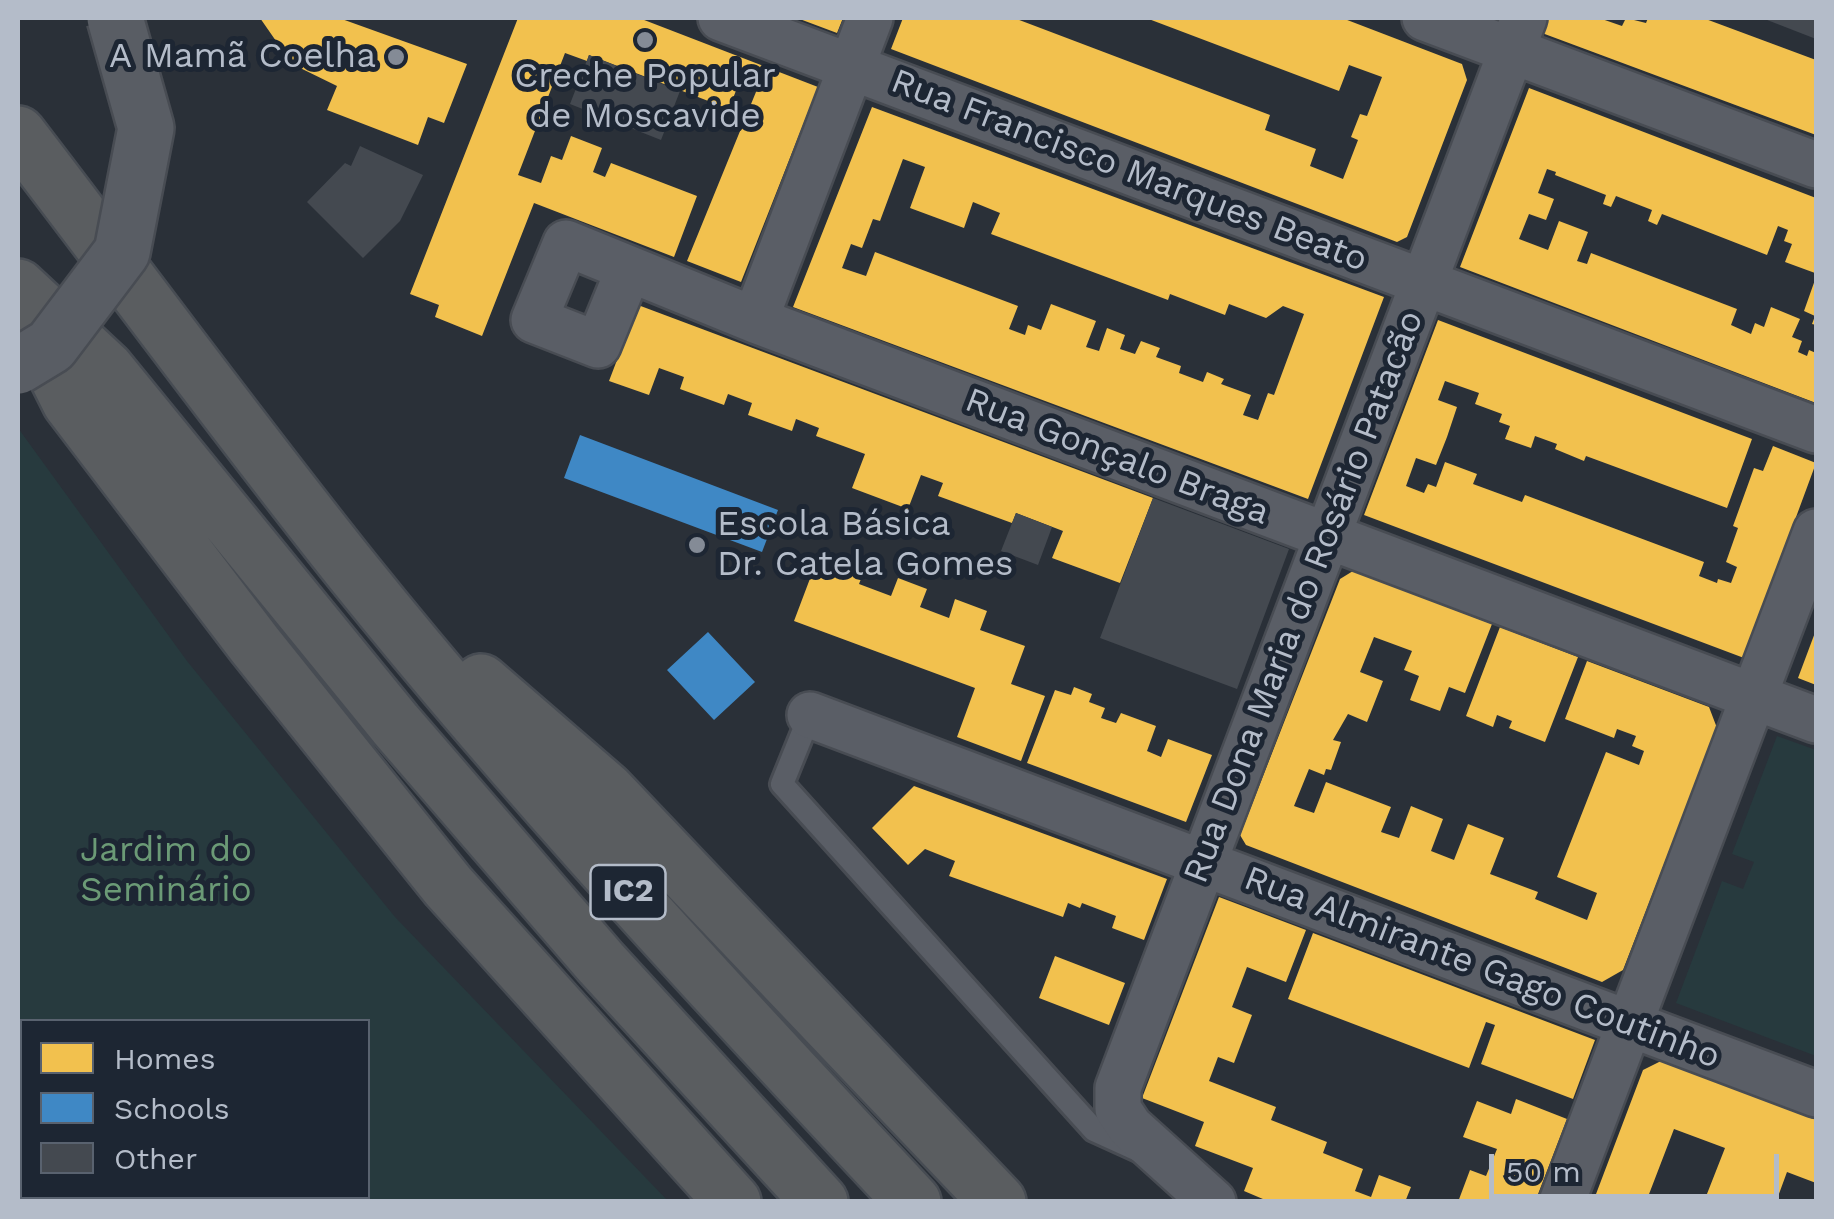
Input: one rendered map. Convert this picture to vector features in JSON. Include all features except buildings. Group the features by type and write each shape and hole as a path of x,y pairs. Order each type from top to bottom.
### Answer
{"highway":[{"name":"IC2","path":"18,134 354,572 476,719 697,971 913,1202"},
{"name":"IC2","path":"18,288 106,369 395,724 602,963 820,1202"},
{"path":"18,296 70,402 254,646 448,886 733,1202"},
{"path":"354,572 606,790 998,1202"}],"street":[{"path":"18,366 51,346 122,252 146,128 115,18"},
{"name":"Rua Francisco Marques Beato","path":"721,18 1816,430"},
{"path":"755,320 870,18"},
{"path":"1425,18 1518,34 1816,165"},
{"name":"Rua Dona Maria do Rosário Patacão","path":"1214,1202 1123,1118 1118,1109 1118,1088 1518,34"},
{"name":"Rua Gonçalo Braga","path":"629,269 1816,720"},
{"path":"1562,1202 1816,532"},
{"name":"Rua Almirante Gago Coutinho","path":"810,714 1816,1094"}],"lane":[{"path":"810,714 782,784 1094,1130 1169,1163"}],"green space":[{"name":"Jardim do Seminário","path":"18,428 187,661 395,917 668,1201 18,1201"},
{"path":"1777,736 1816,750 1816,1056 1676,1003 1722,881 1743,889 1754,862 1732,854"}],"place":[{"name":"Creche Popular de Moscavide","path":"645,40"},
{"name":"A Mamã Coelha","path":"396,57"},
{"name":"Escola Básica Dr. Catela Gomes","path":"697,545"}]}
